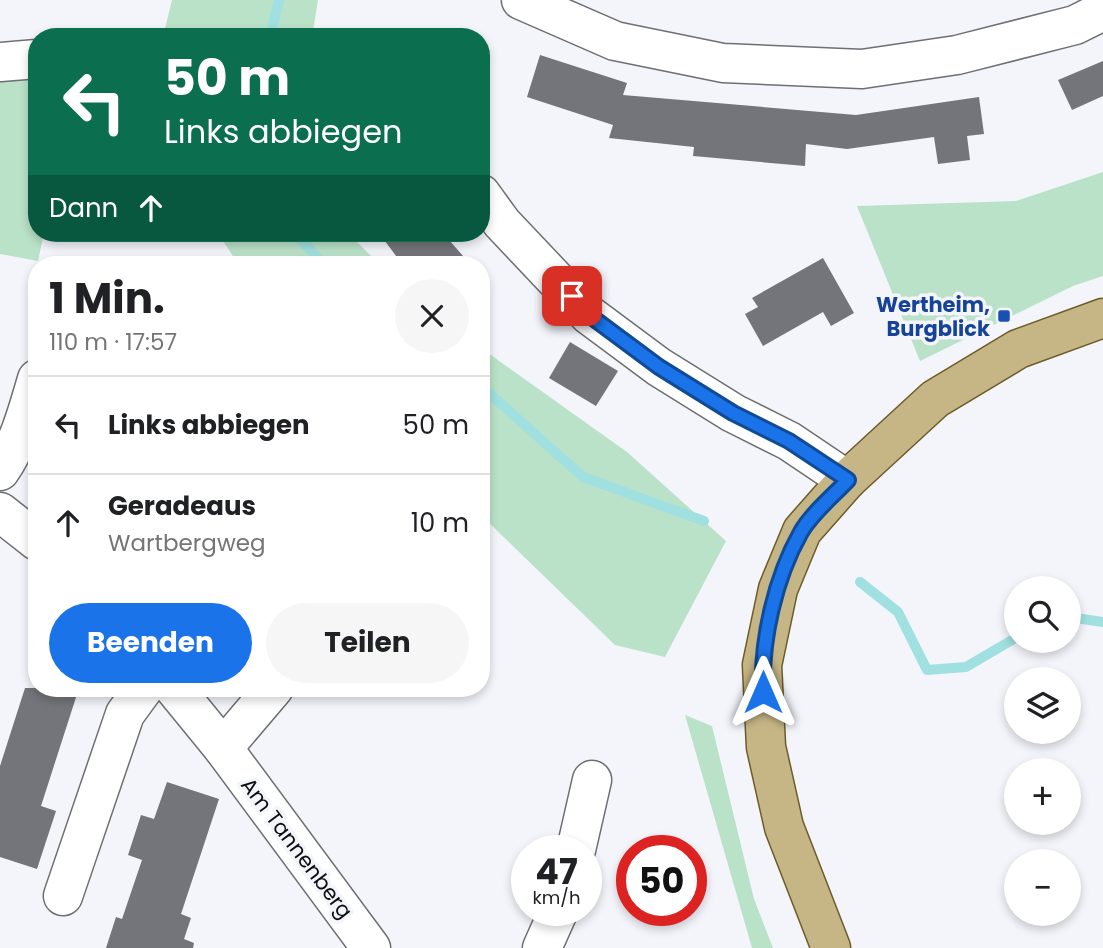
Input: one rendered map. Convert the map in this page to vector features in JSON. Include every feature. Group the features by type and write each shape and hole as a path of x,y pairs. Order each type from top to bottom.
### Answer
{"main road":[{"path":"831,948 784,827 766,747 762,664 778,589 802,531 848,480 935,399 1018,349 1103,318"}],"street":[{"path":"530,2 615,41 723,63 862,69 957,55 1075,25 1103,12"},
{"path":"0,62 28,60"},
{"path":"490,206 502,223 589,315 659,367 733,413 789,441 848,480"},
{"path":"0,471 9,458 28,411"},
{"path":"0,512 28,534"},
{"path":"63,896 125,714 137,697"},
{"name":"Am Tannenberg","path":"181,697 223,748 371,948"},
{"path":"223,748 266,697"},
{"path":"579,835 592,780"},
{"path":"542,948 552,926"}],"green space":[{"path":"172,0 318,0 313,28 165,28"},
{"path":"28,74 28,242 42,242 39,256 28,256 28,259 0,254 0,76"},
{"path":"1103,172 1103,276 1073,286 920,361 857,206 1016,201"},
{"path":"224,242 357,242 371,256 233,256"},
{"path":"490,354 627,452 726,541 665,657 615,645 490,524"},
{"path":"685,715 712,726 754,899 773,948 752,948"}],"building":[{"path":"540,55 627,83 623,95 856,115 979,97 984,134 967,136 970,160 938,164 934,137 847,149 806,144 805,166 693,156 694,147 609,138 613,125 527,97"},
{"path":"1103,61 1103,96 1072,110 1058,80"},
{"path":"386,242 451,242 463,256 396,256"},
{"path":"823,258 854,313 831,326 823,312 763,346 745,314 758,307 752,298"},
{"path":"570,342 618,371 596,406 549,378"},
{"path":"25,688 28,688 28,697 76,697 41,806 56,811 37,869 0,857 0,766"},
{"path":"167,782 219,799 181,914 191,918 184,939 194,943 193,948 106,948 116,917 122,919 142,860 128,855 141,815 154,819"}],"waterway":[{"path":"272,28 279,0"},
{"path":"303,242 316,256"},
{"path":"490,394 583,477 704,521"},
{"path":"860,582 898,612 927,670 966,667 1004,645"},
{"path":"1081,619 1103,622"}],"place":[{"name":"Wertheim, Burgblick","path":"1004,316"}],"route":[{"path":"572,296 589,315 659,367 733,413 789,441 848,480 802,531 778,589 762,664 763,692"}]}
